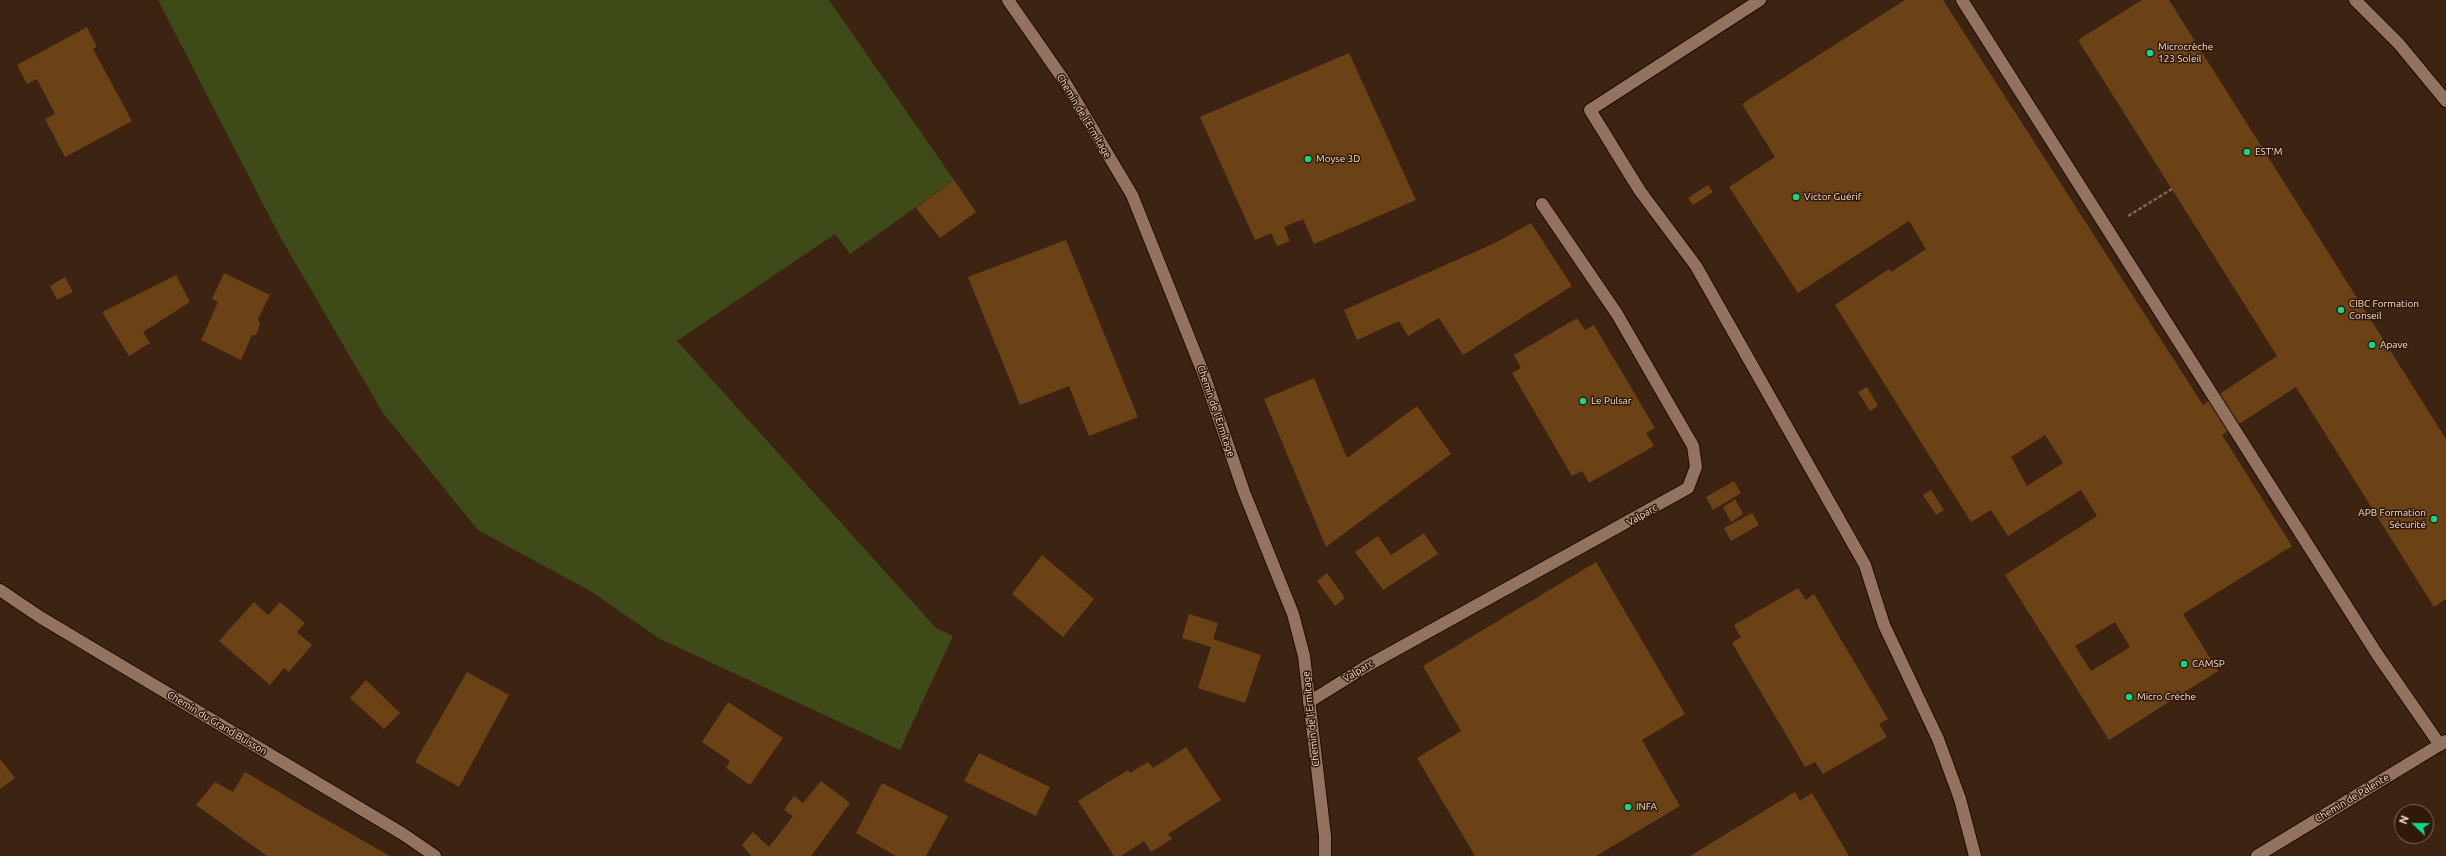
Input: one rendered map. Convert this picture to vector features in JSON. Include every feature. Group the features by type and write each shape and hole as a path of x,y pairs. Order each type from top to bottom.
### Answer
{"street":[{"name":"Chemin de l'Ermitage","path":"1008,0 1063,79 1132,195 1204,375 1244,492 1293,614 1304,656 1325,856"},
{"path":"1760,0 1590,110 1640,191 1696,266 1866,565 1884,625 1938,739 1960,799 1975,856"},
{"path":"1962,0 2377,654 2443,743"},
{"path":"2355,0 2399,44 2446,101"},
{"name":"Valparc","path":"1309,702 1365,667 1688,488 1696,467 1693,446 1617,314 1542,204"},
{"name":"Chemin du Grand Buisson","path":"0,590 40,617 403,834 435,856"},
{"name":"Chemin de Palente","path":"2257,856 2443,743"}],"path":[{"path":"2108,229 2172,189"}],"green space":[{"path":"158,0 829,0 954,180 850,254 835,234 677,341 936,628 953,636 900,750 660,639 592,592 478,530 383,413 278,233"}],"building":[{"path":"1905,0 1943,0 2203,405 2277,356 2078,40 2142,0 2169,0 2446,439 2446,599 2434,607 2296,387 2222,435 2292,546 2183,614 2218,671 2109,740 2005,575 2097,516 2081,490 2008,536 1991,510 1971,522 1835,305 1889,269 1891,272 1926,249 1909,221 1798,293 1729,187 1775,157 1742,104","holes":["2045,435 2063,463 2027,486 2011,457","2115,622 2130,647 2091,671 2075,646"]},
{"path":"87,27 97,47 93,49 132,121 65,157 45,119 55,114 37,79 27,84 17,65"},
{"name":"Moyse 3D","path":"1349,53 1416,200 1314,244 1303,219 1284,227 1290,241 1277,246 1271,233 1255,240 1200,117"},
{"path":"954,180 976,212 940,238 916,208"},
{"path":"1708,185 1713,192 1693,205 1688,198"},
{"path":"1531,223 1572,286 1463,355 1439,318 1408,336 1399,321 1357,340 1344,310 1495,243"},
{"path":"1066,240 1138,417 1089,436 1069,386 1020,405 968,277"},
{"path":"224,273 270,295 258,319 260,325 256,335 252,335 241,360 201,340 218,302 212,299"},
{"path":"176,275 190,302 143,332 150,343 129,356 102,312"},
{"path":"65,277 73,292 57,300 50,286"},
{"name":"Le Pulsar","path":"1577,318 1585,330 1594,325 1655,428 1646,433 1654,446 1589,483 1582,471 1572,476 1512,373 1521,368 1514,355"},
{"path":"1314,378 1347,458 1417,406 1451,454 1326,547 1264,399"},
{"path":"1867,387 1878,406 1870,411 1858,392"},
{"path":"1734,481 1741,493 1713,510 1706,497"},
{"path":"1931,490 1944,510 1936,515 1923,495"},
{"path":"1735,499 1743,514 1731,522 1723,507"},
{"path":"1752,513 1759,525 1731,541 1724,528"},
{"path":"1424,533 1438,554 1383,590 1355,552 1378,536 1391,555"},
{"path":"1042,555 1094,599 1063,637 1012,594"},
{"path":"1596,562 1685,714 1642,740 1680,806 1596,856 1475,856 1417,758 1461,731 1423,666"},
{"path":"1327,573 1345,598 1335,606 1317,581"},
{"path":"1798,588 1806,600 1814,594 1888,719 1879,724 1887,737 1823,774 1815,762 1805,767 1732,643 1741,637 1734,625"},
{"path":"254,602 268,615 280,602 305,623 297,632 312,645 289,672 284,668 270,685 219,641"},
{"path":"1189,614 1218,623 1213,639 1261,655 1245,703 1198,688 1211,647 1182,638"},
{"path":"467,672 509,695 459,787 415,762"},
{"path":"366,680 400,713 384,729 350,698"},
{"path":"728,702 783,738 750,785 726,768 730,761 702,742"},
{"path":"1186,747 1221,800 1168,834 1172,839 1151,852 1144,841 1121,856 1114,856 1078,801 1128,770 1130,773 1148,762 1153,768"},
{"path":"979,753 1050,787 1036,816 964,781"},
{"path":"0,759 15,778 0,789"},
{"path":"245,772 390,856 267,856 196,805 215,782 233,792"},
{"path":"821,781 850,803 811,856 751,856 742,845 753,832 769,847 793,816 784,810 794,796 803,803"},
{"path":"882,783 948,816 926,856 896,856 856,833"},
{"path":"1795,792 1800,801 1812,793 1849,856 1690,856"}],"place":[{"name":"Microcrèche 123 Soleil","path":"2150,53"},
{"name":"EST’M","path":"2247,152"},
{"name":"Moyse 3D","path":"1308,159"},
{"name":"Victor Guérif","path":"1796,197"},
{"name":"CIBC Formation Conseil","path":"2341,310"},
{"name":"Apave","path":"2372,345"},
{"name":"Le Pulsar","path":"1583,401"},
{"name":"APB Formation Sécurité","path":"2434,519"},
{"name":"CAMSP","path":"2184,664"},
{"name":"Micro Créche","path":"2129,697"},
{"name":"INFA","path":"1628,807"}]}
